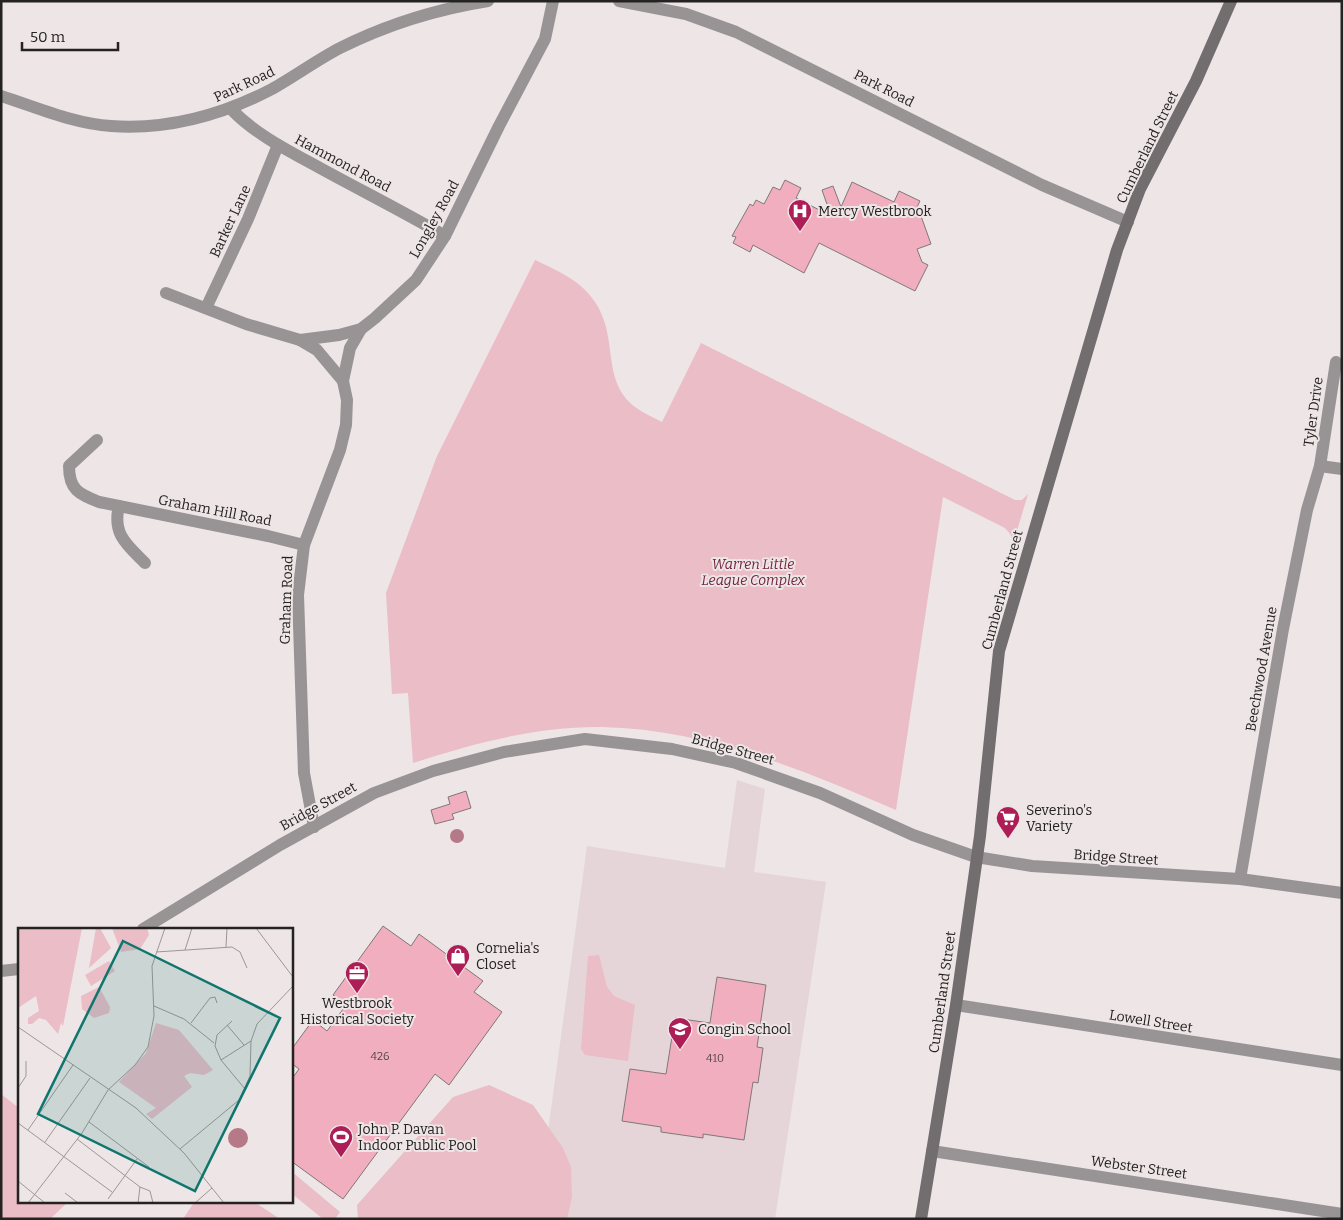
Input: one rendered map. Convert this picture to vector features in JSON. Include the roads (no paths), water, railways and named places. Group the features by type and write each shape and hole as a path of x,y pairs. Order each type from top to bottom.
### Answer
{"main road":[{"name":"Cumberland Street","path":"921,1219 956,1005 976,857 993,698 1005,628 1117,250 1140,189 1196,81 1231,1"}],"street":[{"name":"Park Road","path":"1,96 84,121 111,126 163,125 231,109 273,88 339,48 367,36 449,8 488,1"},
{"name":"Longley Road","path":"166,293 246,324 300,340 339,335 361,328 416,280 445,236 499,126 546,39 553,1"},
{"name":"Park Road","path":"620,1 686,14 736,32 1042,185 1128,222"},
{"name":"Hammond Road","path":"231,109 245,123 278,145 445,236"},
{"name":"Barker Lane","path":"206,308 248,219 278,145"},
{"name":"Graham Road","path":"314,826 304,773 298,595 304,545 340,450 346,424 347,400 343,381 350,348 361,328"},
{"path":"300,340 322,355 343,381"},
{"name":"Tyler Drive","path":"1320,466 1336,362"},
{"name":"Graham Hill Road","path":"97,440 69,466 69,481 77,492 88,498 304,545"},
{"path":"1320,466 1342,469"},
{"name":"Beechwood Avenue","path":"1240,880 1285,620 1307,510 1320,466"},
{"path":"119,506 116,520 118,532 145,563"},
{"name":"Bridge Street","path":"145,928 314,826 374,793 433,771 530,746 585,739 672,749 736,764 820,793 913,836 976,857 1032,866 1240,880 1342,893"},
{"path":"1,972 18,969"},
{"name":"Lowell Street","path":"956,1005 1342,1066"},
{"name":"Webster Street","path":"932,1150 1342,1214"}],"place":[{"name":"Mercy Westbrook","path":"800,232"},
{"name":"Severino's Variety","path":"1008,839"},
{"name":"Cornelia's Closet","path":"458,977"},
{"name":"Westbrook Historical Society","path":"357,994"},
{"name":"Congin School","path":"680,1050"},
{"name":"John P. Davan Indoor Public Pool","path":"341,1158"}],"park label":[{"name":"Warren Little League Complex","path":"753,572"}]}
